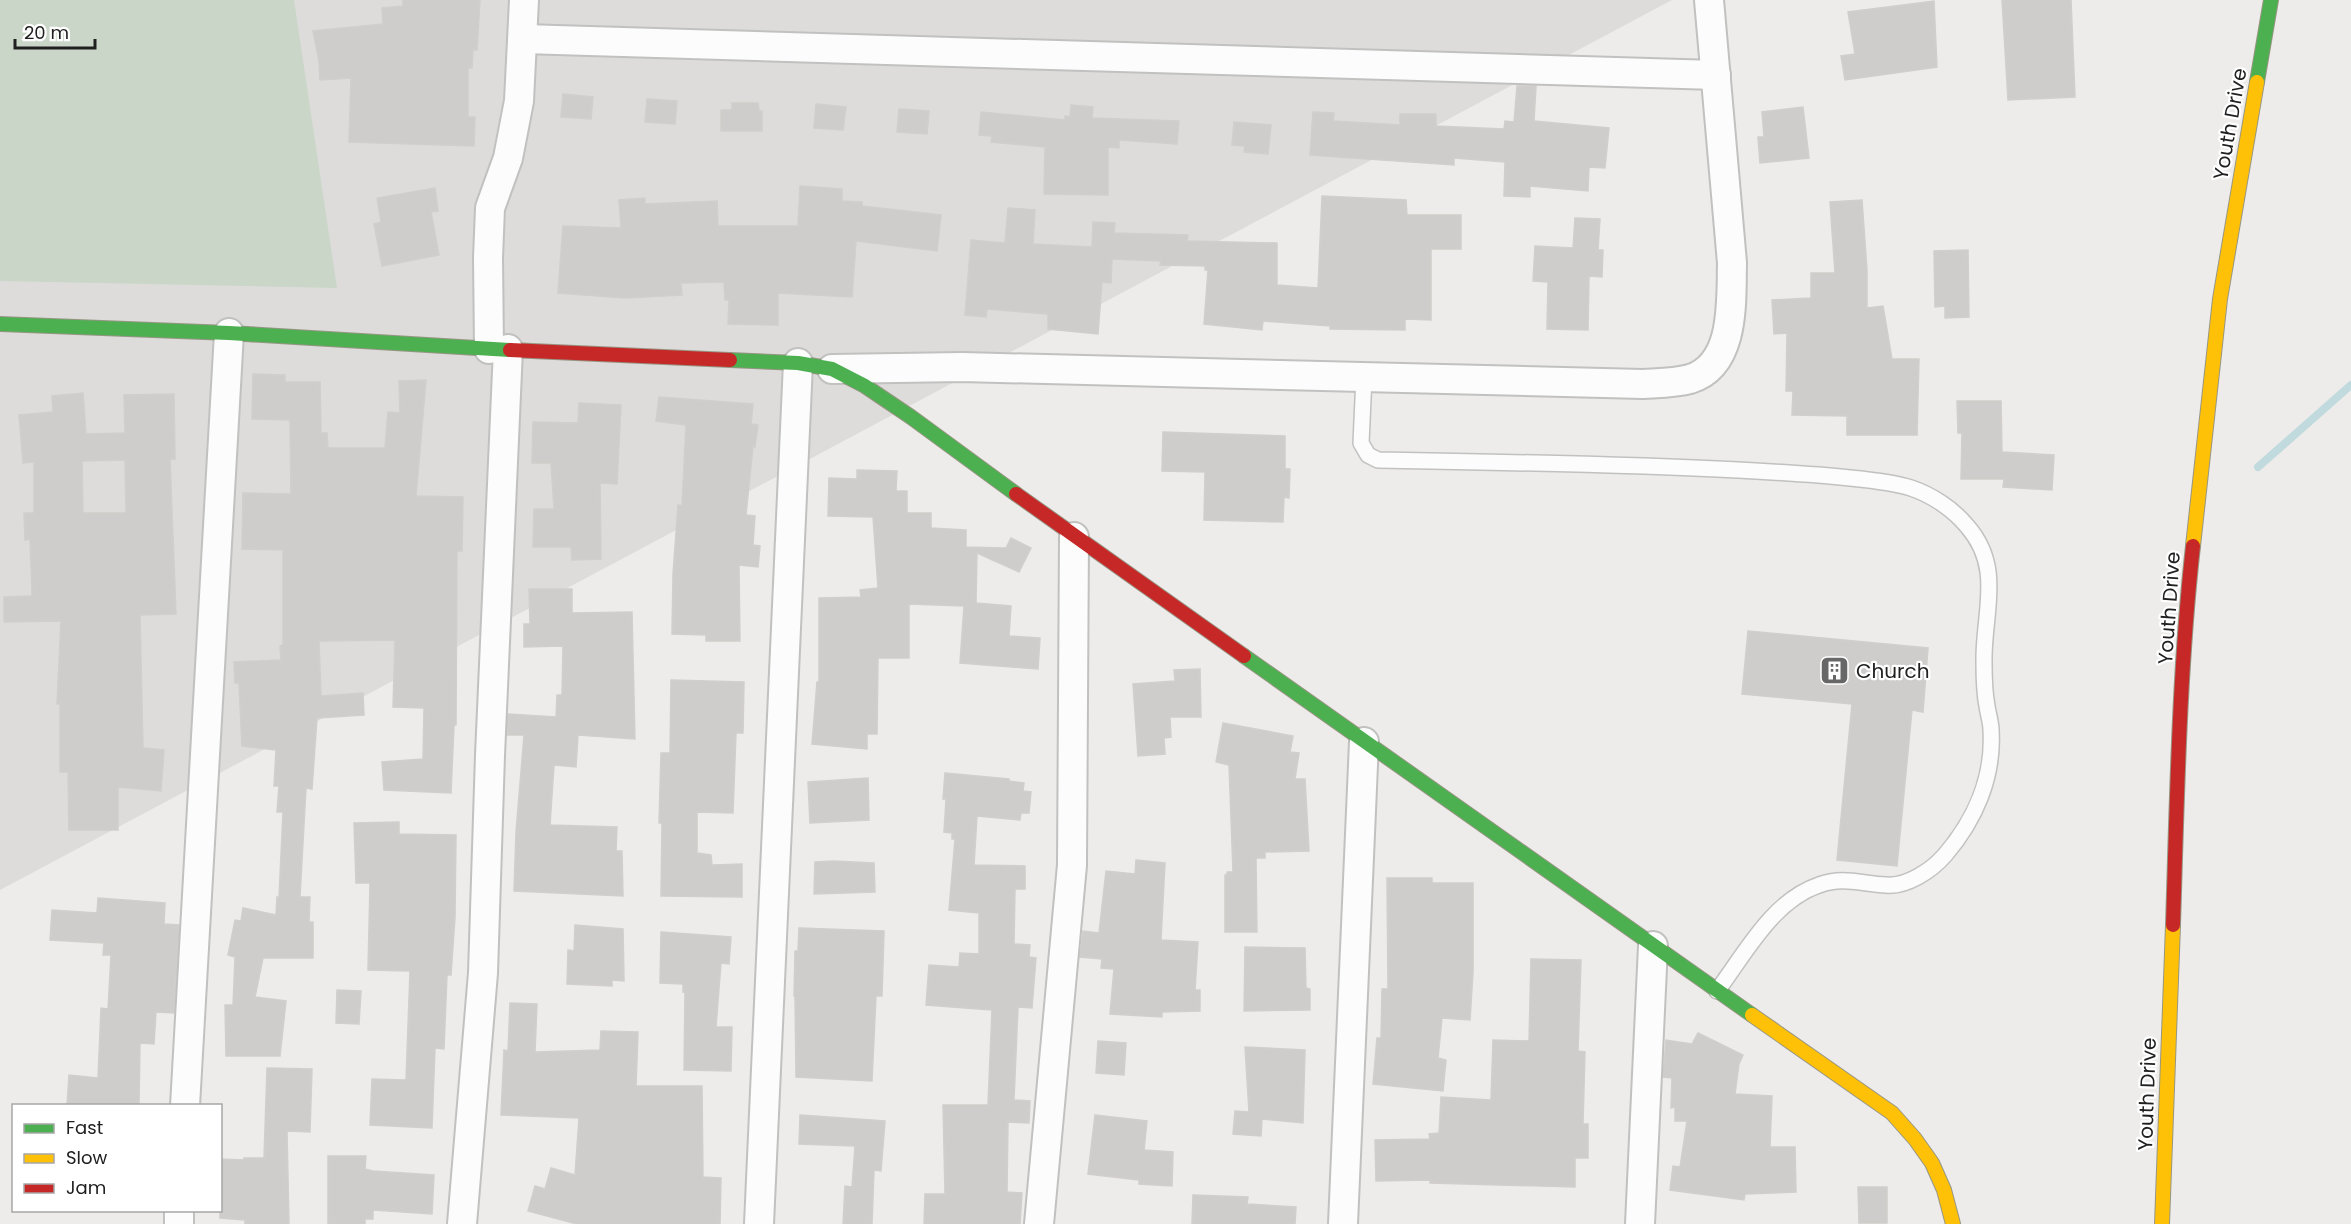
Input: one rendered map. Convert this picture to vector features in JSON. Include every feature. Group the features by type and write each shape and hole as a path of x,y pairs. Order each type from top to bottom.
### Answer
{"street":[{"path":"462,1224 483,973 490,755 498,349 488,258 490,208 507,158 519,101 524,0"},
{"path":"0,324 229,333 498,349 798,363 832,369 962,367 1643,384 1672,382 1692,378 1709,369 1719,356 1727,335 1731,303 1732,263 1709,0"},
{"name":"Youth Drive","path":"2162,1224 2178,783 2189,583 2220,299 2271,0"},
{"path":"523,39 1716,75"},
{"path":"185,1104 229,333"},
{"path":"759,1224 798,363"},
{"path":"832,369 865,386 911,417 1074,537 1892,1113 1916,1138 1936,1167 1953,1224"},
{"path":"1039,1224 1072,865 1074,537"},
{"path":"1343,1224 1364,742"},
{"path":"1640,1224 1653,946"}],"lane":[{"path":"1365,377 1361,443 1368,455 1378,460 1638,465 1801,473 1870,480 1910,487 1936,499 1959,516 1978,540 1989,568 1984,673 1991,737 1986,780 1973,814 1945,856 1918,876 1902,883 1887,885 1845,879 1818,885 1790,901 1769,921 1717,991"}],"shaded area":[{"path":"0,0 1672,0 0,890"}],"green space":[{"path":"0,0 294,0 337,288 0,281"}],"building":[{"path":"403,0 480,0 477,50 473,50 472,68 468,68 468,117 475,117 474,146 349,142 351,78 320,80 313,31 383,24 382,8 403,6"},
{"path":"2002,0 2071,0 2075,97 2008,100"},
{"path":"1934,1 1937,67 1845,80 1841,56 1855,54 1848,12"},
{"path":"1517,86 1536,86 1534,121 1609,128 1605,168 1589,167 1588,191 1530,186 1530,197 1504,196 1505,162 1454,158 1454,165 1310,155 1313,112 1334,113 1333,121 1400,125 1400,114 1436,114 1436,126 1504,129 1505,121 1514,122"},
{"path":"563,94 593,97 591,119 561,117"},
{"path":"647,99 677,101 675,124 645,122"},
{"path":"732,103 758,103 759,111 762,111 762,131 721,131 721,110 732,110"},
{"path":"816,104 846,107 843,130 814,128"},
{"path":"1071,105 1093,107 1092,118 1179,121 1177,144 1119,140 1119,148 1108,147 1108,195 1044,194 1045,147 991,142 992,136 979,135 981,112 1065,120 1065,116 1070,117"},
{"path":"1803,107 1809,158 1760,163 1758,137 1764,137 1762,112"},
{"path":"899,109 929,111 927,134 897,132"},
{"path":"1234,122 1271,125 1268,154 1244,152 1245,146 1232,145"},
{"path":"800,186 842,189 842,201 862,202 862,206 941,215 937,251 856,241 852,297 778,293 778,325 728,324 729,300 725,300 724,282 681,283 682,295 625,298 558,293 563,226 621,228 619,200 645,198 645,204 717,201 718,226 798,226"},
{"path":"435,188 438,211 431,212 439,255 382,266 374,224 381,222 377,198"},
{"path":"1322,196 1406,200 1407,215 1461,215 1461,249 1431,249 1431,320 1405,319 1405,330 1330,329 1330,326 1263,321 1262,330 1204,324 1208,270 1205,270 1205,266 1160,265 1161,261 1112,259 1111,283 1102,282 1098,334 1048,329 1048,314 987,309 986,317 965,315 971,240 1005,243 1008,208 1035,210 1033,244 1092,247 1093,222 1115,223 1114,233 1188,235 1187,241 1277,243 1277,285 1318,288"},
{"path":"1862,200 1867,308 1883,306 1892,359 1919,359 1917,435 1847,435 1847,416 1792,415 1793,391 1786,391 1787,333 1774,334 1772,300 1811,298 1811,273 1835,273 1830,202"},
{"path":"1575,218 1600,219 1598,250 1603,250 1602,277 1589,276 1588,330 1547,329 1548,282 1533,281 1535,246 1573,248"},
{"path":"1968,250 1969,317 1945,318 1945,306 1935,307 1934,251"},
{"path":"253,374 285,375 285,382 320,382 321,433 327,433 328,448 385,448 388,412 400,413 399,381 426,380 416,496 463,497 462,551 457,551 456,725 454,725 451,793 384,790 382,762 423,759 424,708 393,707 395,640 319,641 321,696 363,693 364,715 317,718 312,789 306,788 300,897 310,897 309,922 313,922 313,958 263,958 255,997 286,1001 280,1056 226,1056 225,1005 233,1005 235,957 228,955 235,920 241,921 243,908 276,915 283,812 277,812 279,786 274,786 276,750 242,746 239,683 235,683 234,662 281,660 280,646 283,645 283,550 242,549 243,493 291,494 290,420 252,419"},
{"path":"83,393 86,434 125,433 124,395 174,394 175,459 170,459 176,614 140,615 143,748 164,750 161,791 118,787 118,830 69,830 68,772 60,772 60,704 57,704 61,621 4,622 4,597 32,596 30,539 25,540 24,513 34,513 34,462 23,463 19,415 53,412 52,396","holes":["125,460 126,513 83,513 82,461"]},
{"path":"659,397 753,404 751,424 758,425 755,447 753,446 746,515 755,516 753,545 760,546 758,567 739,565 740,641 706,641 706,635 672,634 673,574 678,505 682,506 686,425 656,421"},
{"path":"1957,401 2001,401 2002,452 2054,455 2052,490 2003,487 2004,479 1961,479 1962,433 1958,433"},
{"path":"579,403 621,405 617,484 600,483 601,559 572,560 571,547 533,547 534,509 554,509 551,463 532,463 533,422 578,423"},
{"path":"1163,432 1285,436 1285,469 1290,469 1289,498 1284,497 1283,522 1204,520 1205,472 1162,471"},
{"path":"857,470 897,471 896,491 907,491 907,513 931,513 931,528 966,530 966,547 1006,548 1011,538 1031,548 1019,572 977,553 976,603 1011,606 1009,636 1040,638 1038,669 960,663 964,606 909,604 909,658 878,658 877,734 867,734 867,749 812,744 817,682 819,682 819,598 861,597 860,590 878,588 873,517 828,516 829,478 857,479"},
{"path":"529,589 572,589 572,613 632,612 635,739 578,735 576,767 554,765 550,825 617,827 616,851 622,851 623,896 514,891 524,735 507,735 508,714 556,717 557,695 562,695 563,646 524,647 524,624 530,624"},
{"path":"1748,631 1928,648 1923,712 1912,710 1897,866 1837,860 1852,704 1742,694"},
{"path":"1200,669 1201,717 1170,717 1171,737 1164,738 1165,754 1138,756 1133,684 1175,681 1174,670"},
{"path":"671,680 744,682 743,733 736,733 733,813 697,812 697,853 711,855 712,865 742,864 742,897 661,896 662,823 659,823 661,753 670,753"},
{"path":"1223,723 1293,736 1290,752 1299,753 1295,779 1305,779 1309,851 1265,852 1265,858 1256,858 1257,932 1225,932 1225,875 1227,872 1233,872 1229,765 1216,762"},
{"path":"945,773 1009,779 1009,781 1024,783 1023,791 1031,792 1029,813 1021,813 1020,820 977,816 974,865 1025,866 1025,889 1015,889 1014,944 1030,945 1029,957 1036,958 1032,1008 1018,1007 1014,1100 1030,1101 1029,1123 1008,1122 1007,1192 1022,1193 1020,1224 924,1224 925,1194 945,1194 943,1105 988,1105 992,1010 926,1005 929,965 959,967 960,953 979,954 979,913 949,910 955,839 952,839 952,833 944,832"},
{"path":"868,778 869,820 810,823 808,782"},
{"path":"399,822 399,834 456,835 455,917 451,975 447,975 444,1049 435,1048 432,1128 370,1125 372,1079 406,1080 410,971 368,970 370,883 356,883 354,823"},
{"path":"1136,860 1165,863 1161,940 1198,942 1195,990 1200,990 1200,1011 1162,1012 1162,1017 1110,1014 1114,969 1101,968 1102,959 1080,957 1083,931 1099,933 1106,871 1135,874"},
{"path":"815,862 874,863 875,892 814,894"},
{"path":"1387,878 1432,878 1432,883 1473,883 1473,972 1470,1020 1442,1018 1438,1058 1446,1060 1443,1091 1373,1084 1377,1038 1381,1038 1382,989 1388,989"},
{"path":"98,898 165,903 164,924 179,925 174,1013 156,1012 154,1044 140,1043 139,1104 67,1104 69,1075 98,1078 101,1008 108,1009 111,955 103,955 104,943 50,940 52,910 97,913"},
{"path":"575,925 623,929 624,981 612,980 612,986 567,984 568,950 574,951"},
{"path":"799,928 884,931 882,996 876,996 872,1081 796,1077 794,996 795,951 798,951"},
{"path":"661,932 731,937 729,964 721,963 716,1027 732,1027 731,1071 684,1070 685,992 683,992 683,984 660,983"},
{"path":"1245,947 1305,948 1306,988 1310,989 1310,1010 1244,1011"},
{"path":"1531,959 1581,960 1578,1051 1585,1052 1583,1124 1588,1124 1588,1158 1575,1158 1575,1187 1430,1183 1430,1180 1376,1181 1375,1140 1430,1139 1429,1134 1439,1133 1441,1097 1491,1100 1493,1040 1529,1041"},
{"path":"337,990 361,991 359,1024 336,1023"},
{"path":"510,1003 537,1004 535,1052 600,1050 601,1031 638,1032 636,1086 702,1086 703,1177 721,1178 720,1224 577,1224 528,1211 535,1186 545,1189 551,1168 575,1175 579,1118 501,1115 504,1050 508,1051"},
{"path":"1698,1033 1743,1055 1739,1064 1735,1094 1772,1096 1770,1147 1795,1147 1796,1192 1745,1194 1744,1200 1670,1190 1673,1166 1680,1167 1687,1121 1675,1121 1675,1107 1671,1108 1672,1078 1663,1077 1666,1040 1692,1044"},
{"path":"1098,1041 1126,1043 1124,1075 1096,1073"},
{"path":"1245,1047 1305,1050 1303,1123 1262,1119 1261,1136 1233,1134 1235,1111 1249,1112"},
{"path":"267,1068 312,1069 310,1132 287,1131 289,1224 245,1224 245,1220 220,1218 222,1159 264,1158"},
{"path":"800,1115 885,1121 881,1171 874,1170 872,1224 843,1224 845,1186 852,1187 855,1146 799,1144"},
{"path":"1095,1115 1147,1121 1144,1150 1173,1152 1172,1186 1139,1184 1139,1180 1088,1174"},
{"path":"328,1156 366,1156 365,1169 373,1171 434,1175 432,1214 373,1210 373,1219 365,1219 365,1224 328,1224"},
{"path":"1858,1187 1887,1187 1887,1223 1859,1223"},
{"path":"1193,1195 1248,1197 1247,1204 1296,1207 1295,1224 1192,1224"}],"waterway":[{"path":"2258,467 2351,385"}],"traffic: fast":[{"path":"2257,82 2271,0"},
{"path":"0,324 229,333 510,350"},
{"path":"730,360 798,363 832,369 865,386 911,417 1016,494"},
{"path":"1244,656 1752,1015"}],"traffic: slow":[{"path":"2193,546 2220,299 2257,82"},
{"path":"2162,1224 2173,925"},
{"path":"1752,1015 1892,1113 1932,1163 1944,1190 1953,1224"}],"traffic: jam":[{"path":"510,350 730,360"},
{"path":"1016,494 1244,656"},
{"path":"2173,925 2182,688 2193,546"}],"place":[{"name":"Church","path":"1835,671"}]}
